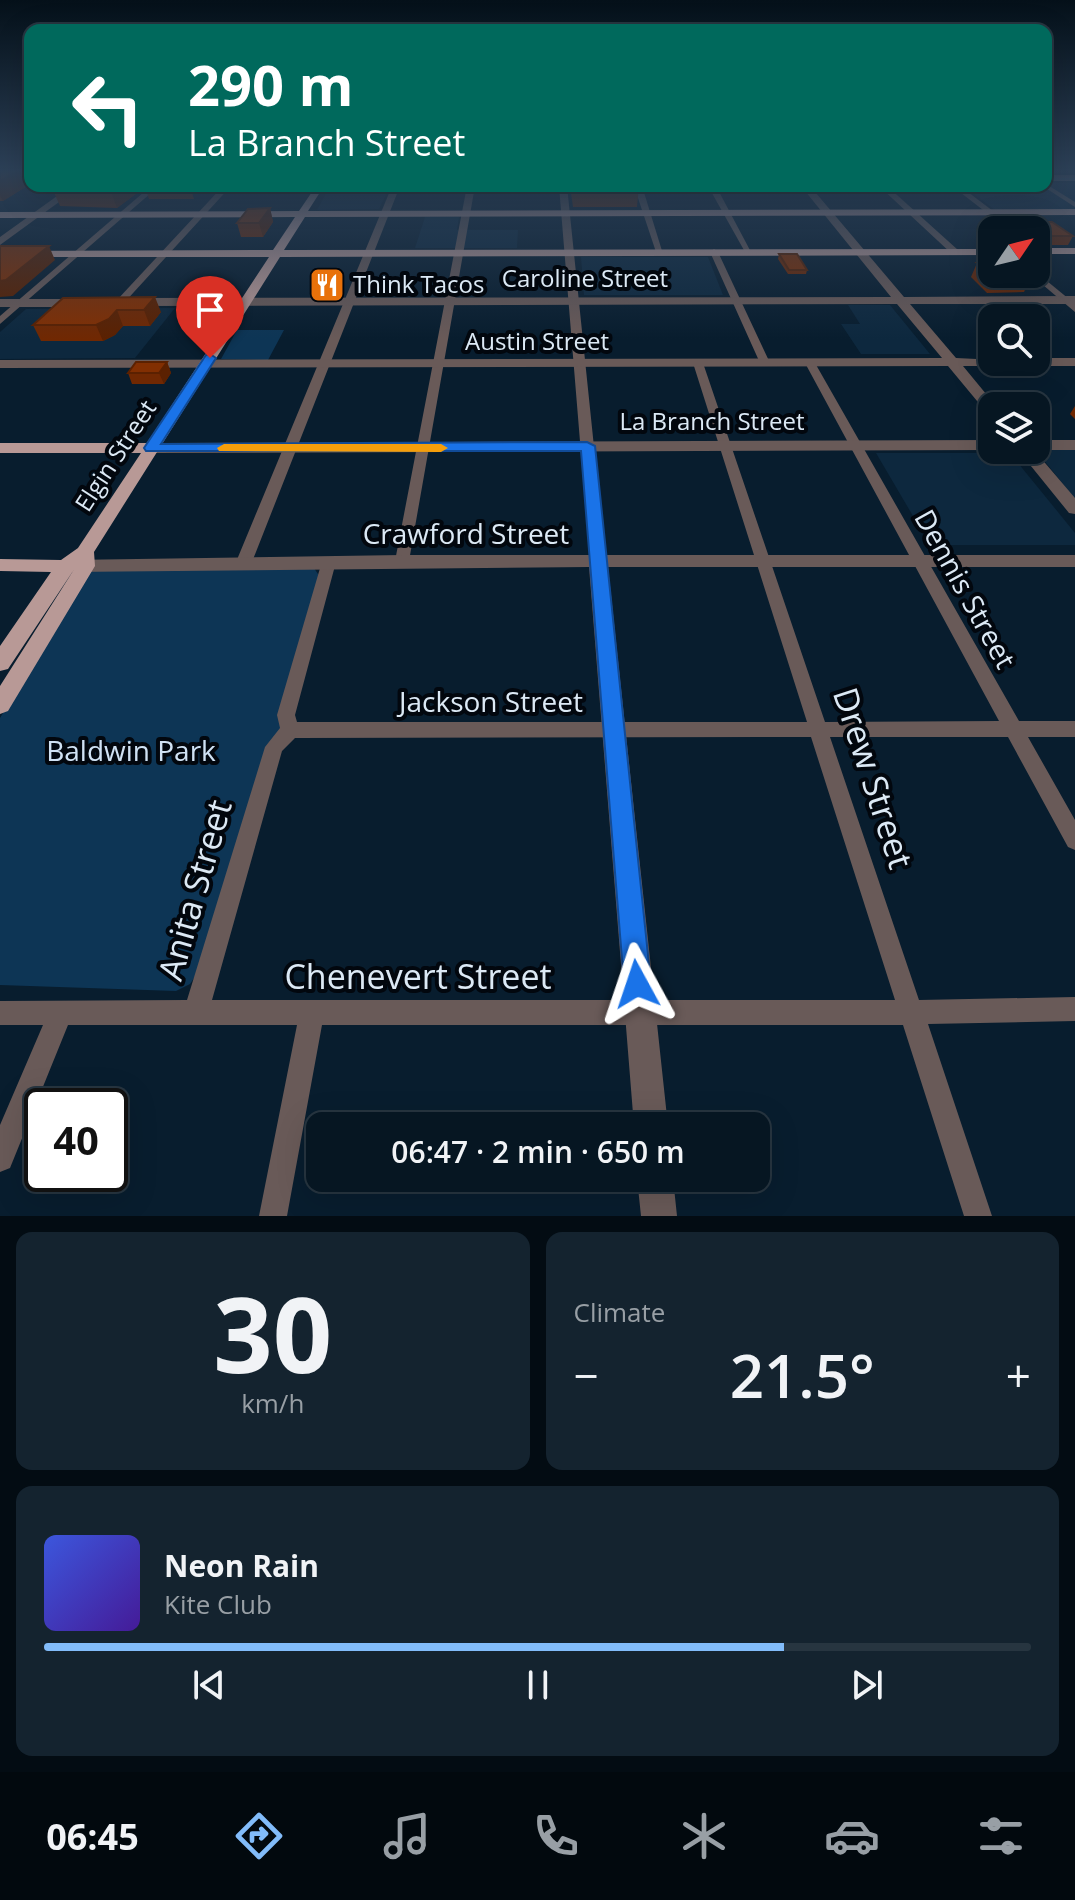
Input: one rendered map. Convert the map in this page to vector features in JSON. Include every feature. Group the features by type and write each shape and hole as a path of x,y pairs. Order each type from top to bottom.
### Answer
{"main road":[{"name":"Elgin Street","path":"0,705 79,561 294,226"},
{"path":"1050,250 1075,251"},
{"path":"0,254 978,252"},
{"name":"La Branch Street","path":"0,448 151,448"},
{"name":"Elgin Street","path":"0,663 79,561"},
{"name":"Crawford Street","path":"0,565 79,561"}],"street":[{"path":"0,242 23,226"},
{"path":"0,321 109,226"},
{"path":"120,302 191,226"},
{"path":"244,562 379,226"},
{"path":"402,561 463,226"},
{"path":"566,226 650,1112"},
{"path":"652,226 660,252"},
{"path":"734,226 749,252"},
{"path":"838,226 978,393"},
{"path":"926,226 955,252"},
{"path":"714,252 765,363"},
{"path":"1050,286 1070,300 1075,309"},
{"name":"Caroline Street","path":"0,303 1070,300"},
{"name":"Drew Street","path":"698,363 978,1216"},
{"name":"Dennis Street","path":"810,363 1075,840"},
{"name":"Austin Street","path":"0,364 1075,363"},
{"name":"La Branch Street","path":"151,448 978,445"},
{"path":"1050,445 1075,445"},
{"path":"1038,464 1075,509"},
{"name":"Crawford Street","path":"79,561 1075,561"},
{"name":"Anita Street","path":"196,1012 274,747 290,730 286,715 328,562"},
{"name":"Jackson Street","path":"290,730 1075,729"},
{"name":"Chenevert Street","path":"0,1013 912,1014 1075,1009"},
{"path":"273,1216 312,1011"},
{"path":"0,1158 61,1012"},
{"path":"656,1192 659,1216"}],"shaded area":[{"path":"422,226 458,226 457,230 518,230 517,248 415,248"},
{"path":"581,257 708,257 723,295 584,295"},
{"path":"848,305 890,305 930,354 861,354 841,324 860,324"},
{"path":"175,308 135,358 0,359 0,332 26,309"},
{"path":"1050,449 1075,449 1075,499 1047,464 1050,464"},
{"path":"876,453 978,453 978,464 1019,464 1075,533 1075,545 930,545"}],"green space":[{"path":"237,330 284,330 268,360 221,359"},
{"name":"Baldwin Park","path":"314,568 320,577 283,727 198,972 190,984 176,991 0,985 0,718 88,570"}],"building":[{"path":"1050,226 1058,226 1073,236 1050,236"},
{"path":"0,246 49,246 6,280 0,281"},
{"path":"779,254 797,254 807,270 789,270"},
{"path":"155,297 144,310 117,310 109,319 96,325 33,325 63,298"},
{"path":"136,362 167,362 159,373 128,373"}],"slow traffic":[{"path":"224,448 441,448"}],"place":[{"name":"Think Tacos","path":"327,285"}],"route":[{"path":"210,358 151,448 587,446 637,984"}]}
